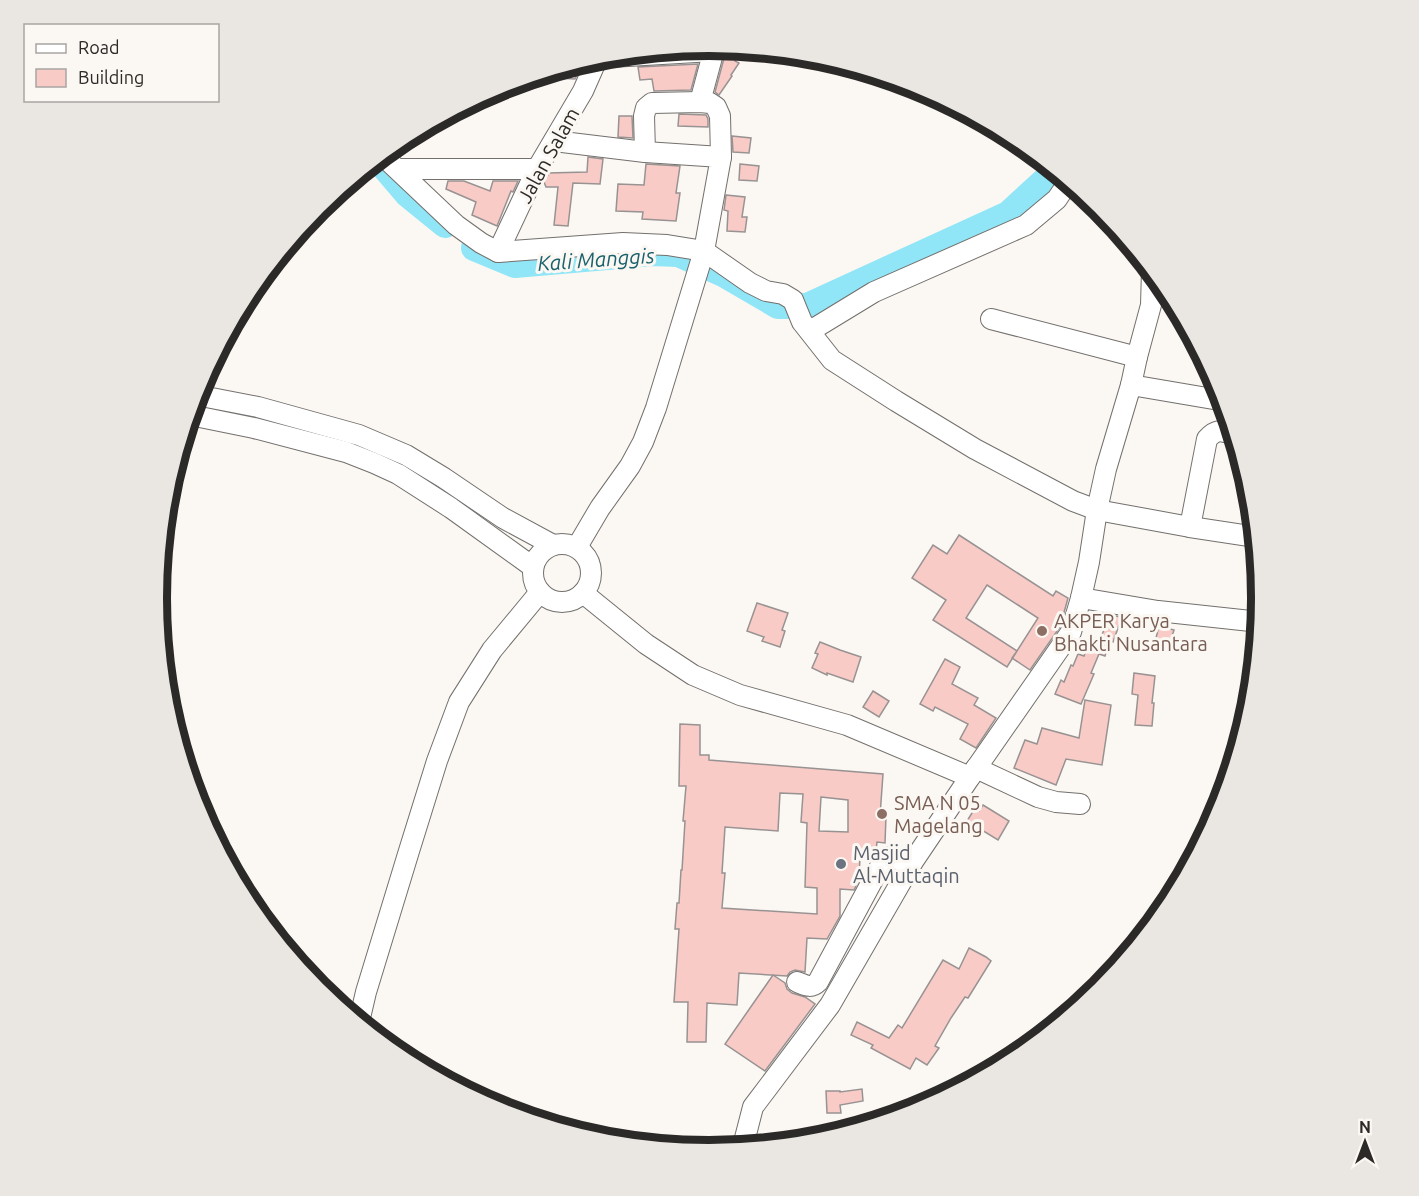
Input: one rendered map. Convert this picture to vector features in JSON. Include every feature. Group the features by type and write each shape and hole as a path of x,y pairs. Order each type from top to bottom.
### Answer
{"street":[{"path":"700,102 712,56"},
{"name":"Jalan Salam","path":"498,252 537,169 583,91 592,69"},
{"path":"577,547 600,508 630,466 643,442 656,408 704,253 721,157 720,116 716,107 710,103 700,102 652,103 646,108 644,116 645,152"},
{"path":"554,141 645,152 721,157"},
{"path":"389,161 456,225 498,252 623,243 667,245 704,253 750,283 766,291 783,294 793,300 806,327 832,360 975,449 1073,501 1096,510 1248,536"},
{"path":"398,169 537,169"},
{"path":"806,327 874,292 1026,225 1057,199 1064,188"},
{"path":"746,1139 753,1107 830,1005 912,863 1071,632 1089,562 1096,510 1131,385 1150,305 1151,284"},
{"path":"991,319 1137,357"},
{"path":"1131,385 1214,398"},
{"path":"206,397 258,407 359,435 397,451 444,478 502,518 553,545"},
{"path":"199,417 266,431 346,452 374,463 398,474 451,508 533,567"},
{"path":"1190,527 1207,439 1213,432 1220,430 1226,432"},
{"path":"561,543 577,547 589,560 591,578 588,586 575,599 566,602 557,602 548,598 535,585 533,576 535,560 540,553 553,545 561,543"},
{"path":"361,1013 412,840 437,761 459,702 492,650 540,592"},
{"path":"583,593 646,644 693,675 740,695 847,725 1038,797 1056,802 1080,804"},
{"path":"1081,598 1158,611 1251,621"},
{"path":"797,982 810,986 818,982 883,861 890,857 912,863"}],"building":[{"path":"724,56 738,57 735,61 739,63 732,76 719,95 715,92"},
{"path":"698,64 691,90 654,91 652,79 640,80 638,67"},
{"path":"578,72 575,79 556,78"},
{"path":"679,114 706,115 708,127 678,126"},
{"path":"619,116 632,116 633,138 618,137"},
{"path":"732,136 751,138 749,153 733,152"},
{"path":"588,157 603,159 600,184 573,183 568,226 554,225 558,187 546,187 544,182 548,173 587,172"},
{"path":"646,164 680,166 676,193 680,193 676,221 642,219 643,212 616,211 618,184 644,185"},
{"path":"740,164 759,166 757,181 739,180"},
{"path":"448,181 464,181 490,191 493,181 518,181 513,192 511,191 497,226 472,215 476,202 446,189"},
{"path":"726,195 745,197 742,217 747,217 745,232 727,231 728,211 724,210"},
{"path":"959,535 1053,596 1056,591 1068,598 1060,627 1030,670 1012,658 1007,667 933,620 946,600 912,578 933,545 947,554","holes":["987,585 1038,618 1017,651 966,618"]},
{"path":"757,603 788,613 782,630 785,631 780,647 762,641 764,637 747,631"},
{"path":"1110,615 1122,617 1113,642 1101,637"},
{"path":"1159,626 1174,630 1169,646 1155,642"},
{"path":"1091,637 1109,643 1105,656 1099,654 1091,673 1094,674 1081,704 1055,694 1061,680 1064,682 1078,654 1084,656"},
{"path":"820,642 861,657 853,682 812,668"},
{"path":"945,659 960,667 952,684 978,698 974,705 996,718 976,748 960,739 968,724 935,707 933,711 920,704"},
{"path":"1134,673 1155,676 1152,726 1135,725 1138,695 1132,694"},
{"path":"873,691 889,701 879,717 863,707"},
{"path":"1085,700 1111,705 1102,765 1066,759 1056,785 1014,768 1025,740 1037,744 1042,728 1079,738"},
{"path":"680,724 700,725 700,755 709,755 709,760 883,774 880,816 886,816 885,843 877,842 876,851 872,856 860,856 859,880 854,890 840,889 840,916 827,939 807,938 805,972 795,970 787,976 739,973 737,1005 707,1003 706,1042 687,1042 688,1002 674,1002 679,929 675,929 682,870 686,786 679,786","holes":["780,793 803,794 801,822 807,823 805,887 817,888 817,914 722,908 725,827 778,831","821,797 848,800 848,832 819,831"]},
{"path":"983,805 1009,821 998,840 967,821 975,808 979,811"},
{"path":"969,948 991,961 968,998 965,997 951,1018 935,1046 939,1048 927,1065 916,1058 910,1069 871,1048 873,1045 851,1035 857,1022 889,1038 898,1025 902,1028 943,960 959,969"},
{"path":"773,975 785,983 787,989 792,993 805,997 815,1004 765,1071 725,1044"},
{"path":"862,1089 863,1101 840,1105 841,1113 827,1113 826,1091"}],"waterway":[{"name":"Kali Manggis","path":"383,165 408,195 445,225"},
{"name":"Kali Manggis","path":"474,248 515,265 653,253 678,254 725,275 778,306 807,306 1008,214 1050,176"}],"place":[{"name":"AKPER Karya Bhakti Nusantara","path":"1042,631"},
{"name":"SMA N 05 Magelang","path":"882,814"},
{"name":"Masjid Al-Muttaqin","path":"841,864"}]}
